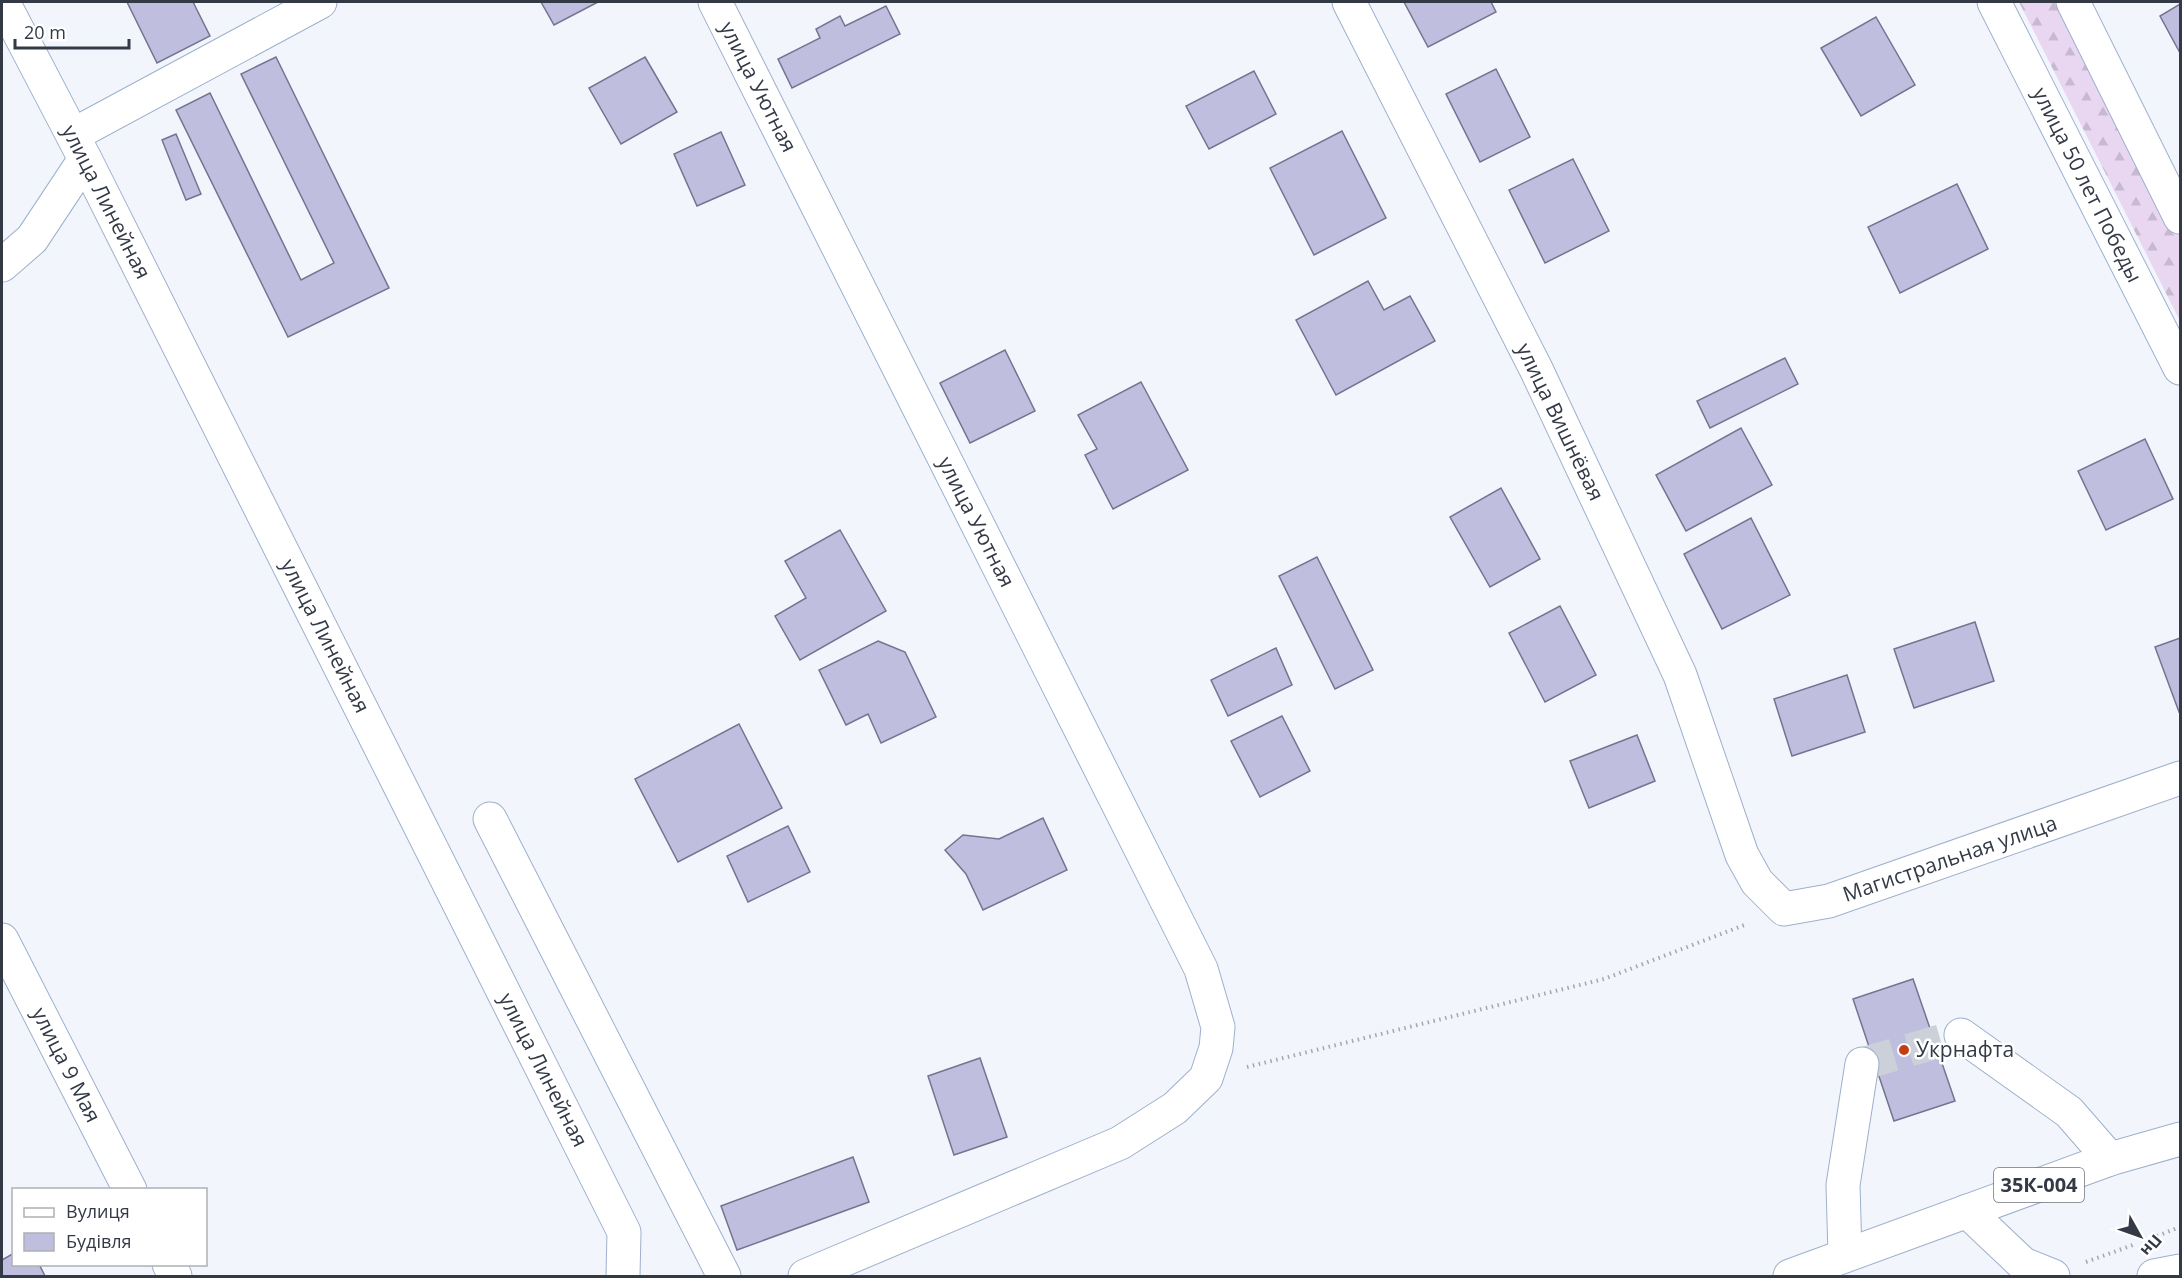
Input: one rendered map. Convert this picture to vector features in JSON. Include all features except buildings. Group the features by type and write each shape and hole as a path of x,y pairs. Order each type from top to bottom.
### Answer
{"street":[{"name":"улица Линейная","path":"3,2 79,147 624,1232 623,1276"},
{"path":"2,266 32,239 79,147 320,2"},
{"name":"улица Уютная","path":"715,2 1201,969 1218,1028 1211,1063"},
{"name":"улица Вишнёвая","path":"1349,2 1536,369 1680,675 1742,855 1757,882 1784,909"},
{"name":"улица 50 лет Победы","path":"1994,2 2181,368"},
{"path":"2073,2 2181,217"},
{"name":"Магистральная улица","path":"1784,909 1829,901 2181,778"},
{"path":"490,819 724,1276"},
{"name":"улица 9 Мая","path":"2,940 129,1188"},
{"path":"1961,1035 2069,1112 2110,1159"},
{"path":"805,1276 1120,1143 1175,1108 1211,1063"},
{"path":"1845,1255 1843,1185 1862,1064"},
{"name":"35К-004","path":"1790,1276 2110,1159 2181,1139"},
{"path":"1967,1211 2024,1264 2052,1276"},
{"path":"2154,1276 2181,1271"}],"path":[{"path":"1211,1063 1604,979 1784,909"},
{"path":"2148,1239 2181,1227"},
{"path":"2052,1276 2137,1243"}],"green space":[{"path":"2019,2 2065,2 2180,227 2180,321"}],"tunnel":[{"path":"1862,1064 1961,1035"}],"place":[{"name":"Укрнафта","path":"1904,1050"}]}
